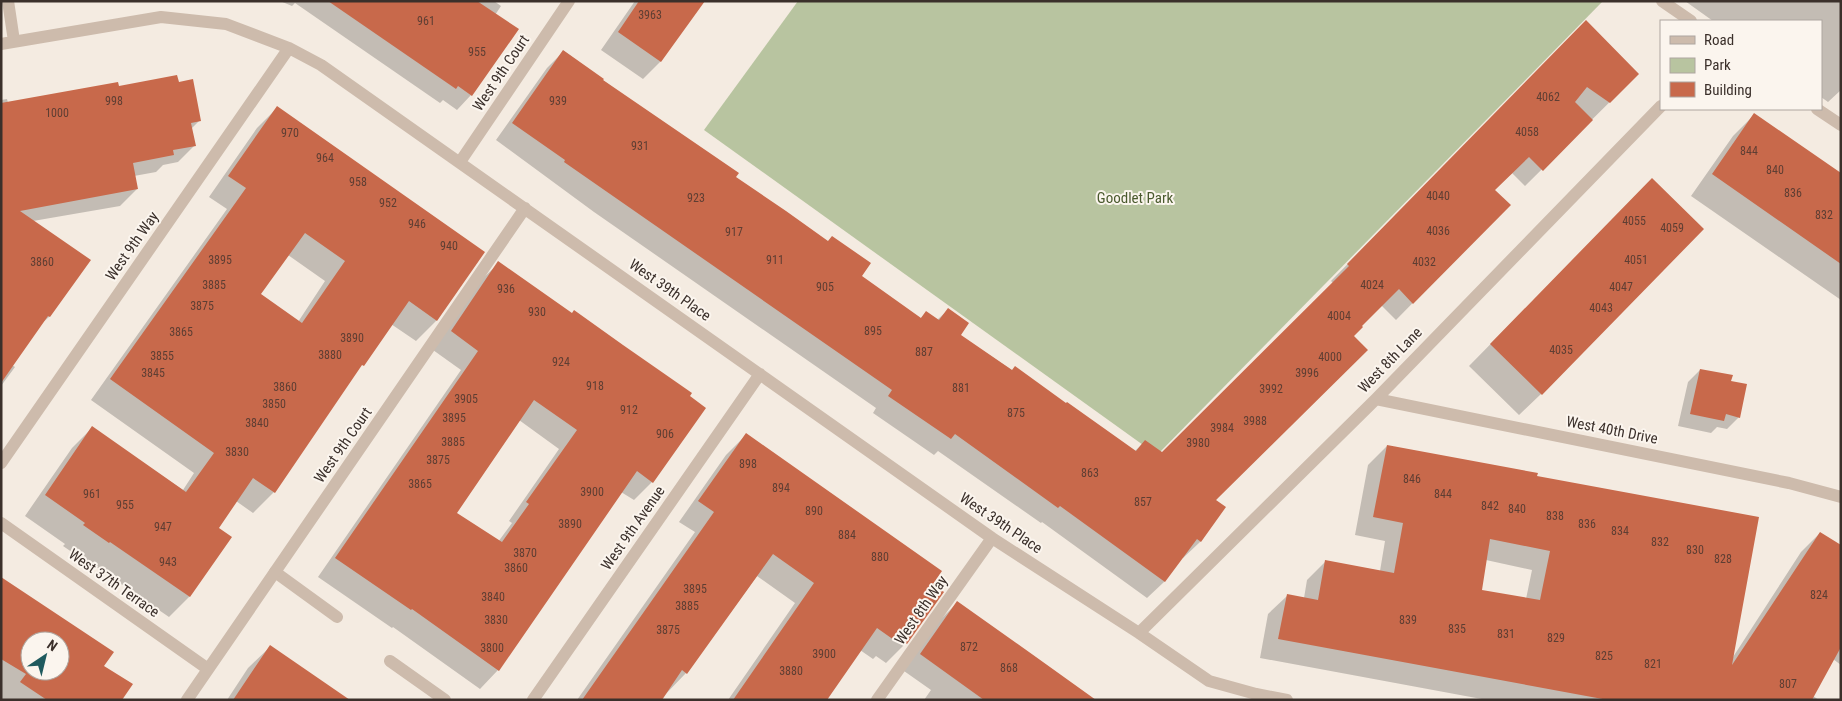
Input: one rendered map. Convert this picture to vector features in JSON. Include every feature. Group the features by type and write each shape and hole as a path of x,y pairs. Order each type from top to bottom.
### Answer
{"street":[{"path":"8,1 14,42"},
{"name":"West 9th Court","path":"460,162 569,1"},
{"path":"1662,1 1689,20"},
{"name":"West 39th Place","path":"1,44 161,17 226,24 289,48 321,65 992,538 1139,633 1209,681 1254,697 1287,700"},
{"name":"West 9th Way","path":"1,463 289,48"},
{"name":"West 8th Lane","path":"1139,633 1376,399 1660,107"},
{"path":"1818,110 1841,125"},
{"name":"West 9th Court","path":"187,700 525,208"},
{"name":"West 9th Avenue","path":"532,700 760,374"},
{"name":"West 40th Drive","path":"1376,399 1789,483 1841,497"},
{"name":"West 37th Terrace","path":"1,523 208,669"},
{"name":"West 8th Way","path":"878,700 992,538"},
{"path":"275,572 337,617"},
{"path":"390,661 445,700"}],"green space":[{"name":"Goodlet Park","path":"798,1 1603,1 1157,455 704,130"}],"building":[{"path":"328,1 477,1 519,29 472,96 458,86 456,89"},
{"path":"639,1 705,1 661,62 618,32"},
{"path":"1586,20 1639,74 1610,103 1587,87 1575,102 1593,120 1543,171 1529,157 1495,190 1511,205 1413,304 1399,289 1362,326 1354,336 1368,350 1216,500 1226,507 1201,542 1197,539 1165,582 1060,506 1058,508 955,434 951,439 888,396 892,390 564,162 565,160 512,123 563,50 603,80 739,173 736,177 828,241 832,236 871,263 862,276 921,318 926,311 939,320 948,308 969,323 961,335 1012,370 1015,366 1136,451 1145,440 1162,452 1349,266 1347,264"},
{"path":"177,75 179,82 193,79 201,121 191,123 196,146 173,150 174,155 133,163 138,189 20,211 91,260 50,317 48,316 1,383 1,103 118,82 119,86"},
{"path":"277,106 485,252 437,321 409,301 364,366 362,365 275,493 253,478 219,528 232,537 190,597 83,525 85,523 45,495 92,426 186,492 214,453 110,379 246,188 228,176","holes":["305,233 345,261 302,323 261,294"]},
{"path":"1754,113 1841,173 1841,264 1712,174"},
{"path":"1652,178 1704,229 1542,395 1490,344"},
{"path":"498,261 572,313 574,310 692,393 690,396 706,408 653,483 637,471 499,671 412,609 335,558 478,351 451,331","holes":["534,400 577,430 526,502 529,504 502,542 457,513"]},
{"path":"1700,369 1733,375 1731,381 1747,384 1740,418 1726,414 1724,421 1690,414"},
{"path":"746,433 942,571 933,584 944,592 907,644 896,637 894,640 877,628 827,700 733,700 814,583 773,554 687,674 682,670 662,700 582,700 714,512 698,501"},
{"path":"1387,445 1538,473 1537,476 1759,517 1732,665 1820,532 1841,545 1841,647 1812,700 1608,700 1278,639 1287,594 1318,600 1325,560 1394,573 1403,523 1373,517","holes":["1490,539 1550,551 1540,600 1482,590"]},
{"path":"1,577 114,652 104,666 133,684 122,700 47,700 20,682 70,681 70,631 20,631 20,670 1,659"},
{"path":"957,601 1096,700 984,700 920,654"},
{"path":"270,645 350,700 233,700"}]}
